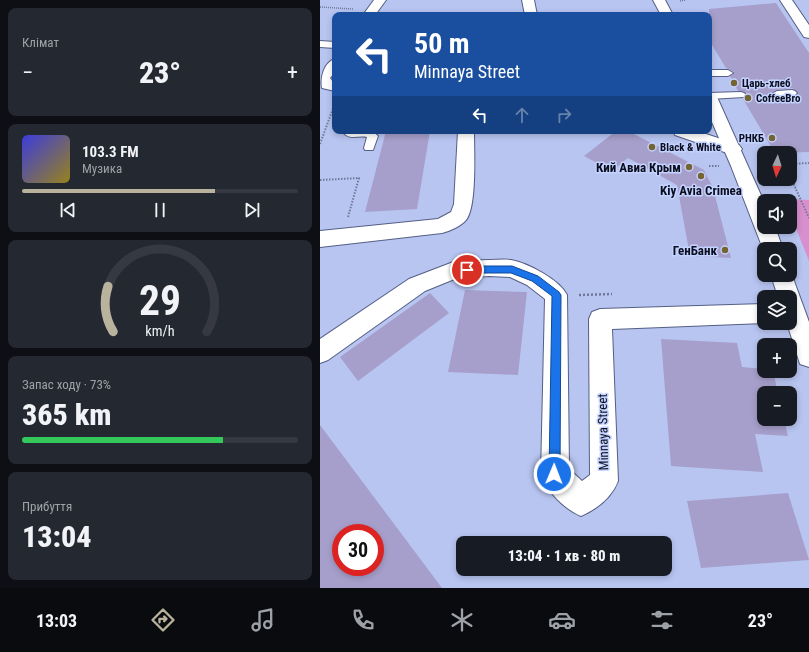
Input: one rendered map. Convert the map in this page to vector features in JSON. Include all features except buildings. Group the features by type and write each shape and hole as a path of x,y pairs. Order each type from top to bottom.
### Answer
{"street":[{"path":"371,12 380,0"},
{"path":"528,0 530,12"},
{"path":"659,0 666,12"},
{"path":"786,0 809,34"},
{"path":"332,67 323,78 327,85 332,86"},
{"path":"712,103 733,149 757,209"},
{"path":"320,239 442,226 459,216 463,204 466,134"},
{"path":"690,134 733,149"},
{"name":"Minnaya Street","path":"320,352 417,285 456,270 489,268 512,269 535,279 556,295 554,474 581,501 604,481 600,319 757,314"},
{"path":"797,323 809,356"}],"lane":[{"path":"320,44 332,45"},
{"path":"712,73 728,73"},
{"path":"777,94 792,93"},
{"path":"712,96 740,95"},
{"path":"369,148 373,136 370,134"}],"path":[{"path":"677,1 686,0"},
{"path":"320,7 347,9"},
{"path":"320,144 332,111"},
{"path":"797,164 809,163"},
{"path":"320,180 359,178 343,236"},
{"path":"795,186 809,218"},
{"path":"803,204 809,205"}],"shaded area":[{"path":"797,200 809,200 809,261 797,231"}],"place":[{"name":"Царь-хлеб","path":"734,83"},
{"name":"CoffeeBro","path":"748,98"},
{"name":"РНКБ","path":"772,138"},
{"name":"Black & White","path":"652,147"},
{"name":"Кий Авиа Крым","path":"689,167"},
{"name":"Kiy Avia Crimea","path":"701,176"},
{"name":"ГенБанк","path":"725,250"}],"route":[{"path":"467,270 489,268 512,269 535,279 556,295 554,474"}]}
